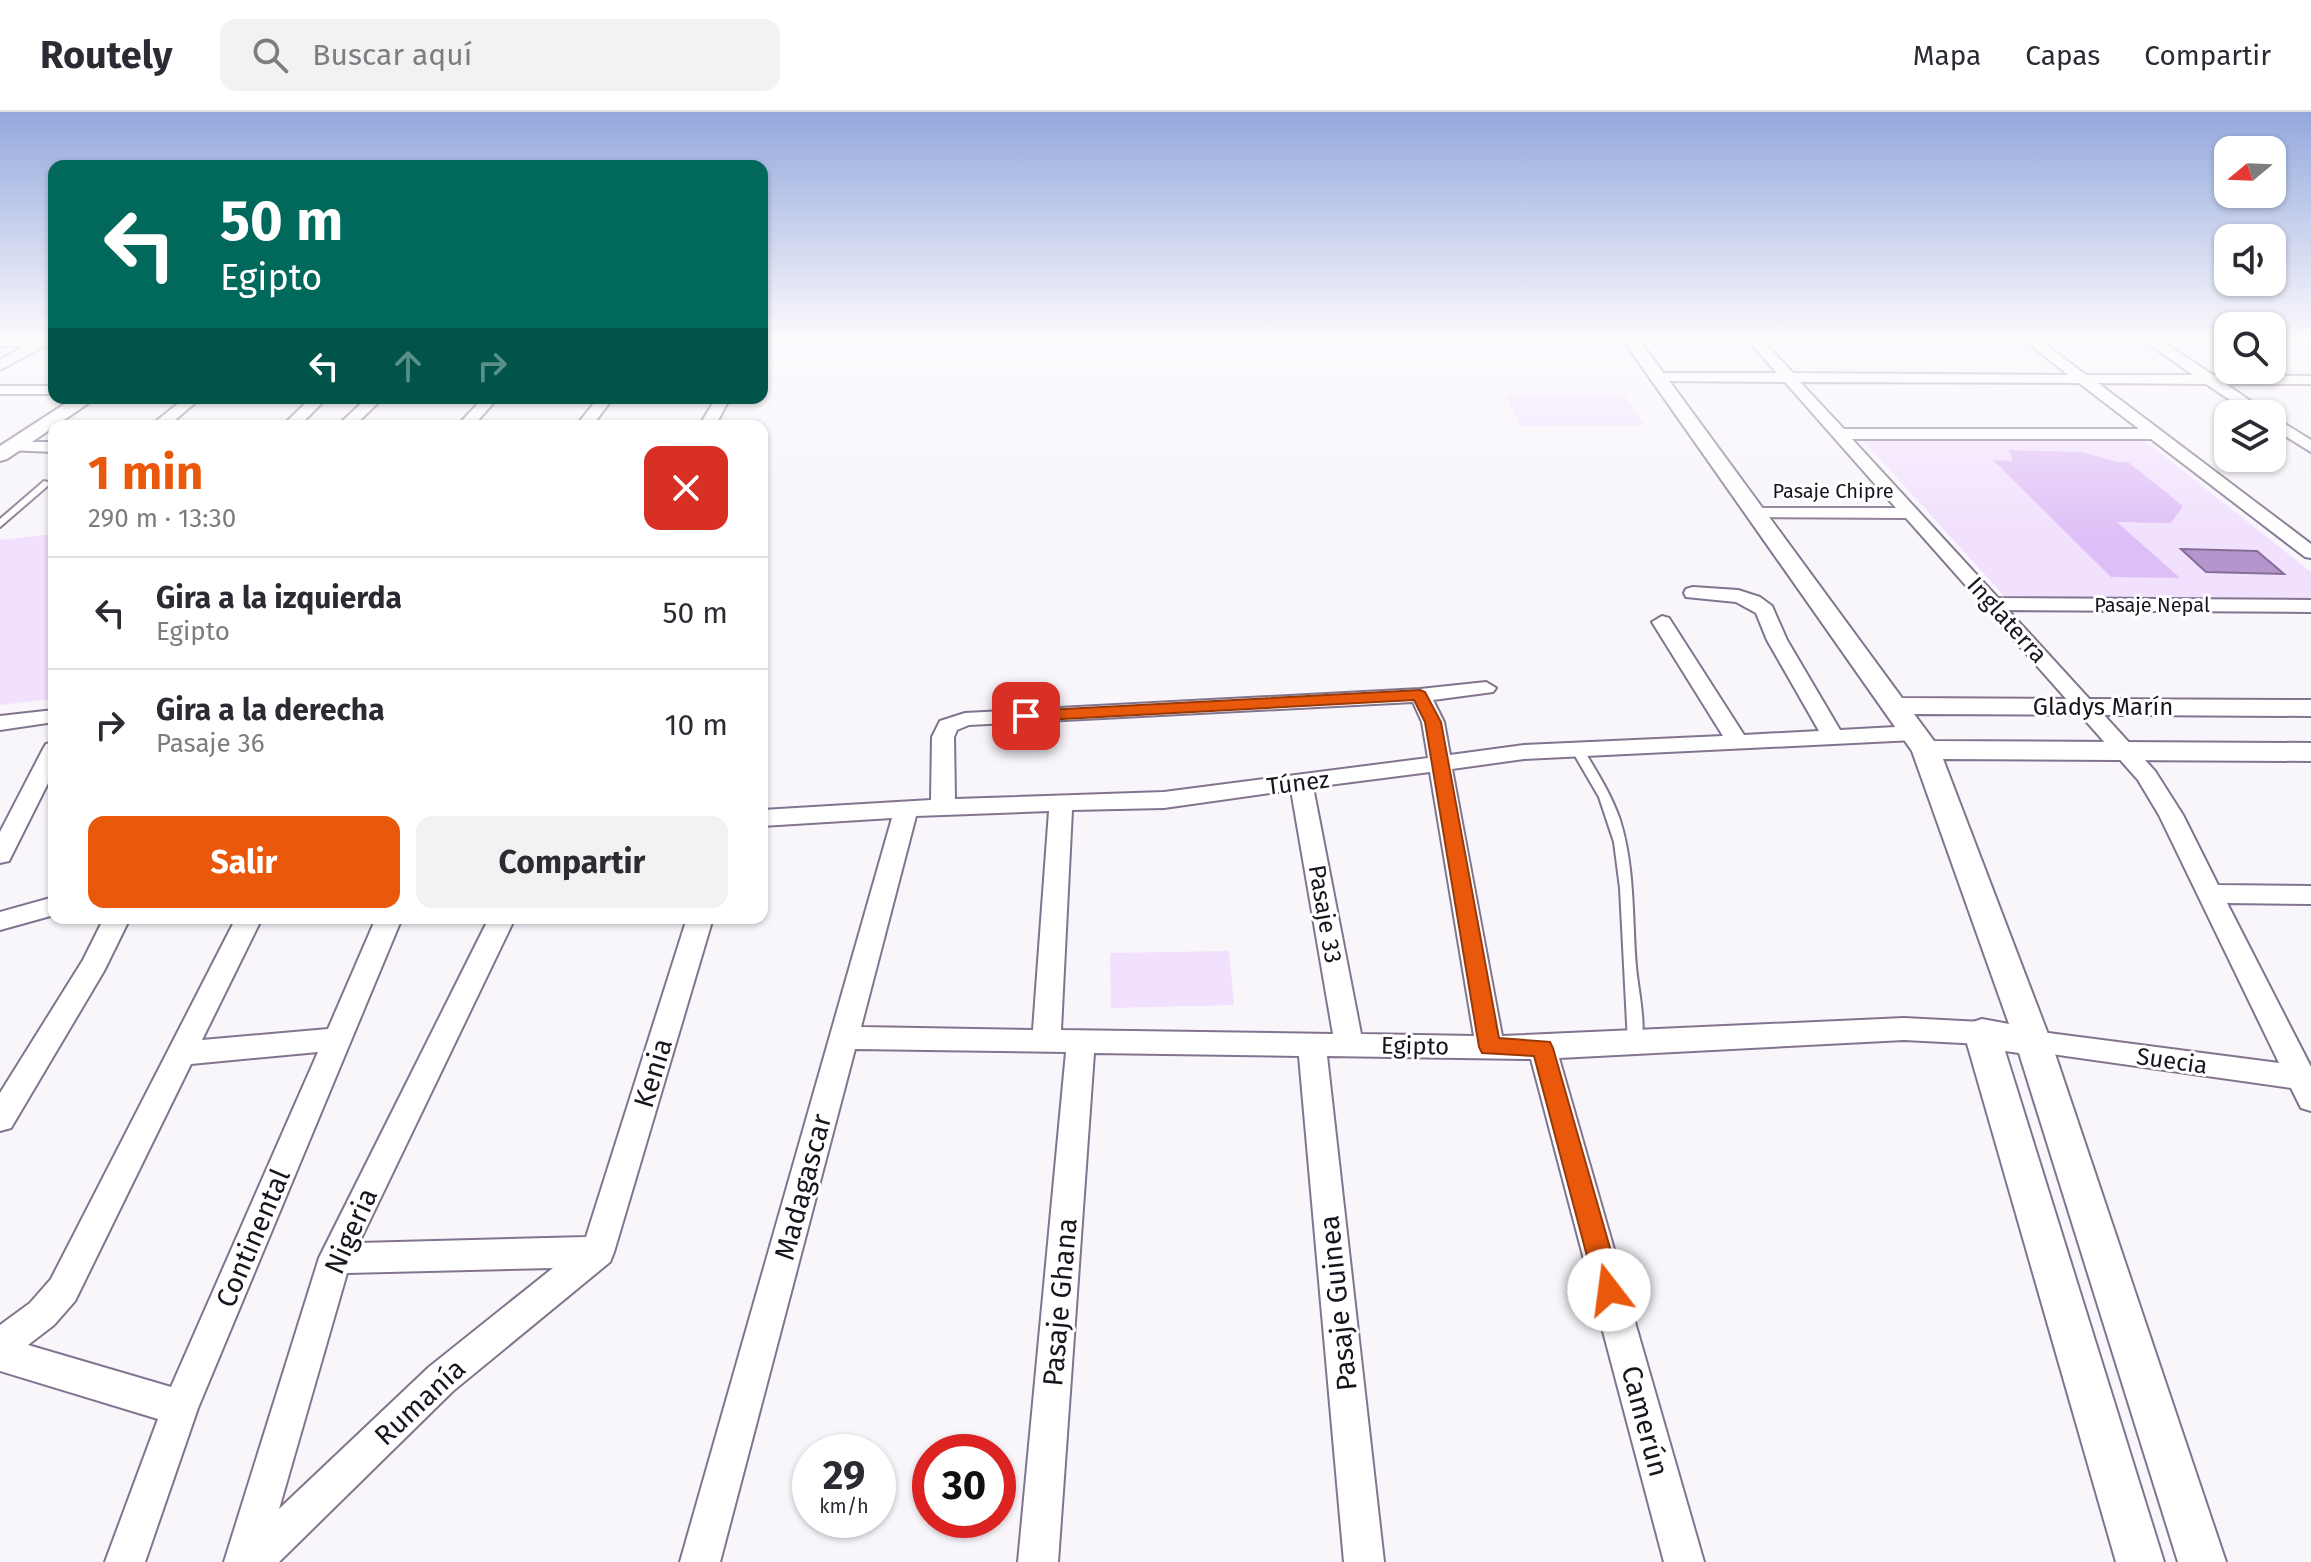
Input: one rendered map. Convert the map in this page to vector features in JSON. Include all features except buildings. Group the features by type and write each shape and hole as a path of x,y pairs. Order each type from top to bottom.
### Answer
{"street":[{"path":"51,420 76,405"},
{"path":"166,420 185,405"},
{"path":"296,420 313,405"},
{"path":"352,420 369,405"},
{"path":"471,420 485,405"},
{"path":"1678,405 1920,741 2033,1042 2202,1562"},
{"name":"Inglaterra","path":"1813,405 2085,707 2160,795 2308,1086"},
{"path":"2117,405 2311,553"},
{"path":"4,449 48,422"},
{"path":"2286,431 2311,447"},
{"path":"1839,434 2155,434"},
{"path":"2292,435 2311,435"},
{"path":"4,449 48,447"},
{"name":"Pasaje Chipre","path":"1756,513 1911,513"},
{"path":"1693,593 1738,596 1753,601 1765,610 1777,640 1833,736"},
{"name":"Pasaje Nepal","path":"1993,604 2311,606"},
{"path":"1662,622 1737,740"},
{"path":"943,807 943,737 948,726 965,719 1420,695 1486,688"},
{"path":"1420,695 1433,722 1438,765 1490,1047"},
{"name":"Gladys Marín","path":"1894,706 2311,708"},
{"path":"0,723 48,717"},
{"name":"Túnez","path":"768,818 943,807 1164,800 1524,752 1833,736 1920,741"},
{"name":"Gladys Marín","path":"1920,741 2124,751 2311,752"},
{"path":"0,855 48,761"},
{"name":"Pasaje 33","path":"1301,783 1349,1045"},
{"path":"1046,1040 1061,802"},
{"name":"Madagascar","path":"700,1562 906,811"},
{"path":"2210,894 2311,895"},
{"path":"0,921 48,908"},
{"path":"0,1119 95,964 114,924"},
{"path":"0,1346 42,1314 63,1290 246,924"},
{"name":"Continental","path":"125,1562 180,1408 386,924"},
{"name":"Nigeria","path":"244,1562 335,1258 499,924"},
{"name":"Kenia","path":"601,1240 698,924"},
{"name":"Egipto","path":"844,1038 1542,1048 1904,1029 1982,1033 2033,1042"},
{"path":"1982,1033 2140,1562"},
{"path":"182,1053 338,1039"},
{"name":"Pasaje Ghana","path":"1038,1562 1081,1041"},
{"name":"Suecia","path":"2033,1042 2308,1086"},
{"name":"Pasaje Guinea","path":"1312,1044 1364,1562"},
{"name":"Camerún","path":"1542,1048 1684,1562"},
{"path":"335,1258 601,1240"},
{"name":"Rumanía","path":"251,1562 441,1379 601,1240"},
{"path":"0,1354 180,1408"}],"lane":[{"path":"0,524 47,483"},
{"path":"1577,749 1604,792 1622,847 1627,880 1635,1043"}],"shaded area":[{"path":"1510,405 1631,405 1644,425 1520,426"},
{"path":"1861,438 2144,440 2311,572 2311,599 2005,597"},
{"path":"48,535 48,699 0,705 0,540"},
{"path":"2181,549 2257,551 2284,574 2206,572"},
{"path":"1229,951 1234,1005 1111,1008 1110,953"}],"route":[{"path":"1026,716 1420,695 1433,722 1438,765 1490,1047 1542,1048 1609,1290"}]}
